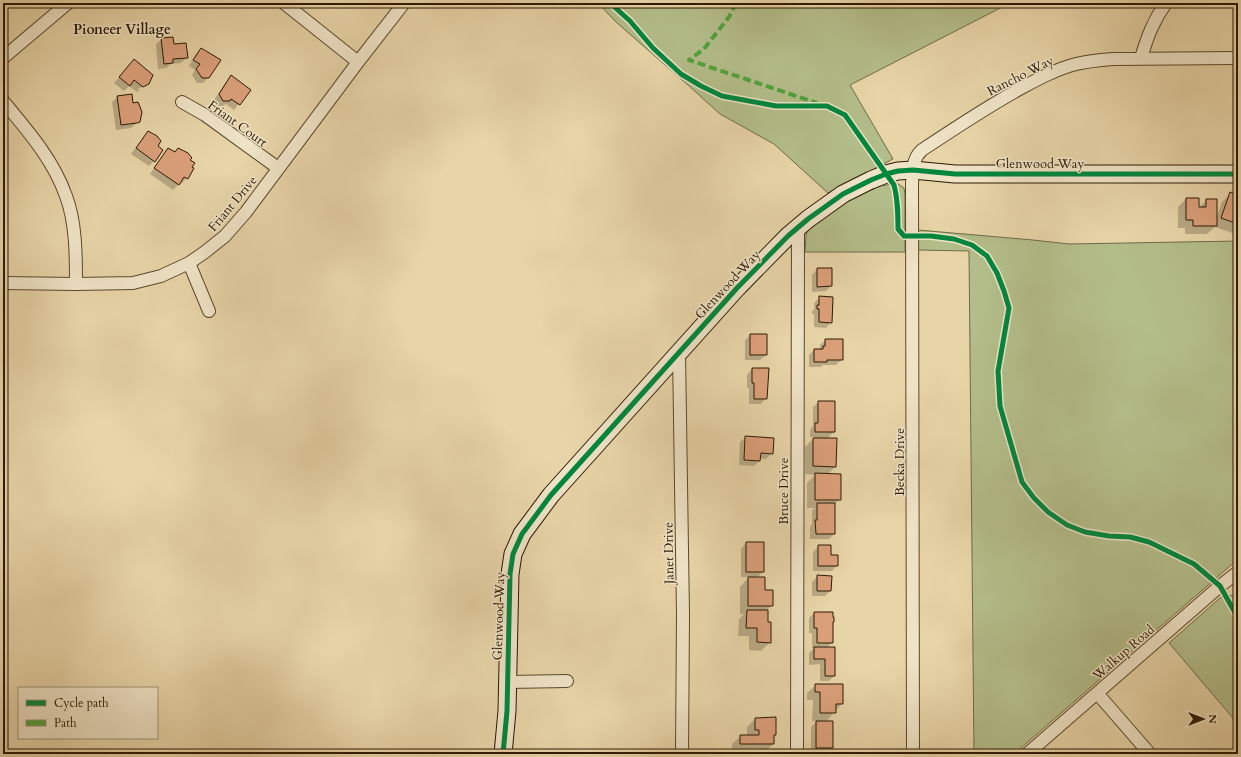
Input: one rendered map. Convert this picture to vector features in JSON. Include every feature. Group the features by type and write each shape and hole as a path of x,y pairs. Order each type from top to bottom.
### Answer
{"street":[{"path":"3,58 68,3"},
{"path":"284,3 358,62"},
{"name":"Friant Drive","path":"3,283 133,283 161,276 189,263 206,252 225,236 246,212 404,3"},
{"path":"1141,58 1148,34 1155,19 1166,3"},
{"name":"Rancho Way","path":"913,170 917,155 922,150 974,115 1008,95 1061,69 1092,61 1141,58 1238,58"},
{"path":"3,101 33,137 51,165 66,196 73,228 76,256 76,284"},
{"name":"Friant Court","path":"182,102 205,115 278,168"},
{"name":"Glenwood Way","path":"503,754 507,711 510,574 513,554 522,534 551,495 737,288 788,236 825,206 843,194 871,180 892,172 913,170 955,174 1238,174"},
{"name":"Becka Drive","path":"913,170 914,754"},
{"name":"Bruce Drive","path":"797,754 798,228"},
{"path":"189,263 209,311"},
{"name":"Janet Drive","path":"679,352 683,616 682,754"},
{"name":"Walkup Road","path":"1027,754 1220,586 1236,579"},
{"path":"507,682 567,681"},
{"path":"1097,693 1150,754"}],"green space":[{"path":"598,3 1010,3 850,85 893,159 828,193 774,144 720,114 616,22"},
{"path":"897,183 904,188 905,195 905,252 805,252 806,235 809,225 851,197 881,186"},
{"path":"918,230 1069,244 1238,241 1238,559 1014,754 974,754 969,251 918,250"},
{"path":"1229,595 1236,597 1238,600 1238,724 1169,643 1220,598"}],"building":[{"path":"173,37 174,44 186,43 188,58 173,59 173,63 164,64 161,38"},
{"path":"201,48 221,60 209,78 202,78 196,69 200,64 193,60"},
{"path":"134,59 153,75 149,84 143,87 134,80 130,86 119,77"},
{"path":"231,75 251,90 240,105 231,99 230,101 223,101 219,94"},
{"path":"132,94 133,103 138,102 142,112 140,122 121,125 117,96"},
{"path":"148,131 157,136 161,141 158,146 163,150 155,162 136,148"},
{"path":"168,148 175,152 178,148 188,153 192,158 190,160 195,163 188,179 184,177 179,185 154,168"},
{"path":"1230,192 1238,195 1238,224 1221,218"},
{"path":"1186,198 1199,198 1199,207 1206,207 1206,199 1217,199 1217,226 1193,226 1193,220 1186,220"},
{"path":"817,268 832,268 832,286 817,287"},
{"path":"819,296 833,297 832,323 819,322 819,309 817,309 817,305 819,305"},
{"path":"750,334 767,334 767,355 750,355"},
{"path":"825,339 843,339 843,360 814,362 814,349 823,349 823,346 825,346"},
{"path":"752,368 769,368 767,399 754,399"},
{"path":"818,401 835,401 835,432 815,432 815,423 818,423"},
{"path":"745,436 774,438 773,454 761,453 760,461 744,460"},
{"path":"813,438 837,438 836,467 813,466"},
{"path":"815,473 841,474 841,500 815,500"},
{"path":"817,503 835,503 835,534 816,534 815,520 817,520"},
{"path":"746,542 764,542 764,572 746,572"},
{"path":"818,545 831,545 831,555 838,555 838,566 818,566"},
{"path":"817,575 832,576 831,591 817,591"},
{"path":"748,577 765,577 765,590 773,590 773,606 748,606"},
{"path":"747,610 768,610 768,622 771,622 771,643 757,642 757,628 746,628"},
{"path":"814,612 833,612 833,643 817,643 817,628 814,628"},
{"path":"814,647 835,647 835,676 825,676 825,659 814,659"},
{"path":"815,684 843,684 843,704 836,704 836,713 820,713 820,692 815,692"},
{"path":"776,717 776,735 774,735 774,744 740,744 740,735 759,735 759,730 755,730 755,718"},
{"path":"816,721 833,721 833,748 816,748"},
{"path":"772,753 772,754 757,754"}],"marked path":[{"path":"736,3 729,17 704,49 689,60 817,103"}],"cycle path":[{"path":"610,3 630,21 653,48 681,74 701,86 722,96 776,106 827,106 845,115 894,185 898,212 898,229 904,236 931,236 954,239 972,245 987,256 997,273 1009,308 998,371 1000,406 1022,482 1034,498 1048,512 1067,525 1085,532 1109,536 1130,537 1149,542 1194,564 1220,586 1238,618"},
{"path":"503,754 507,711 510,574 513,554 522,534 551,495 737,288 788,236 808,219 843,194 871,180 898,171 913,170 955,174 1238,174"}],"district":[{"name":"Pioneer Village","path":"122,29"}]}
